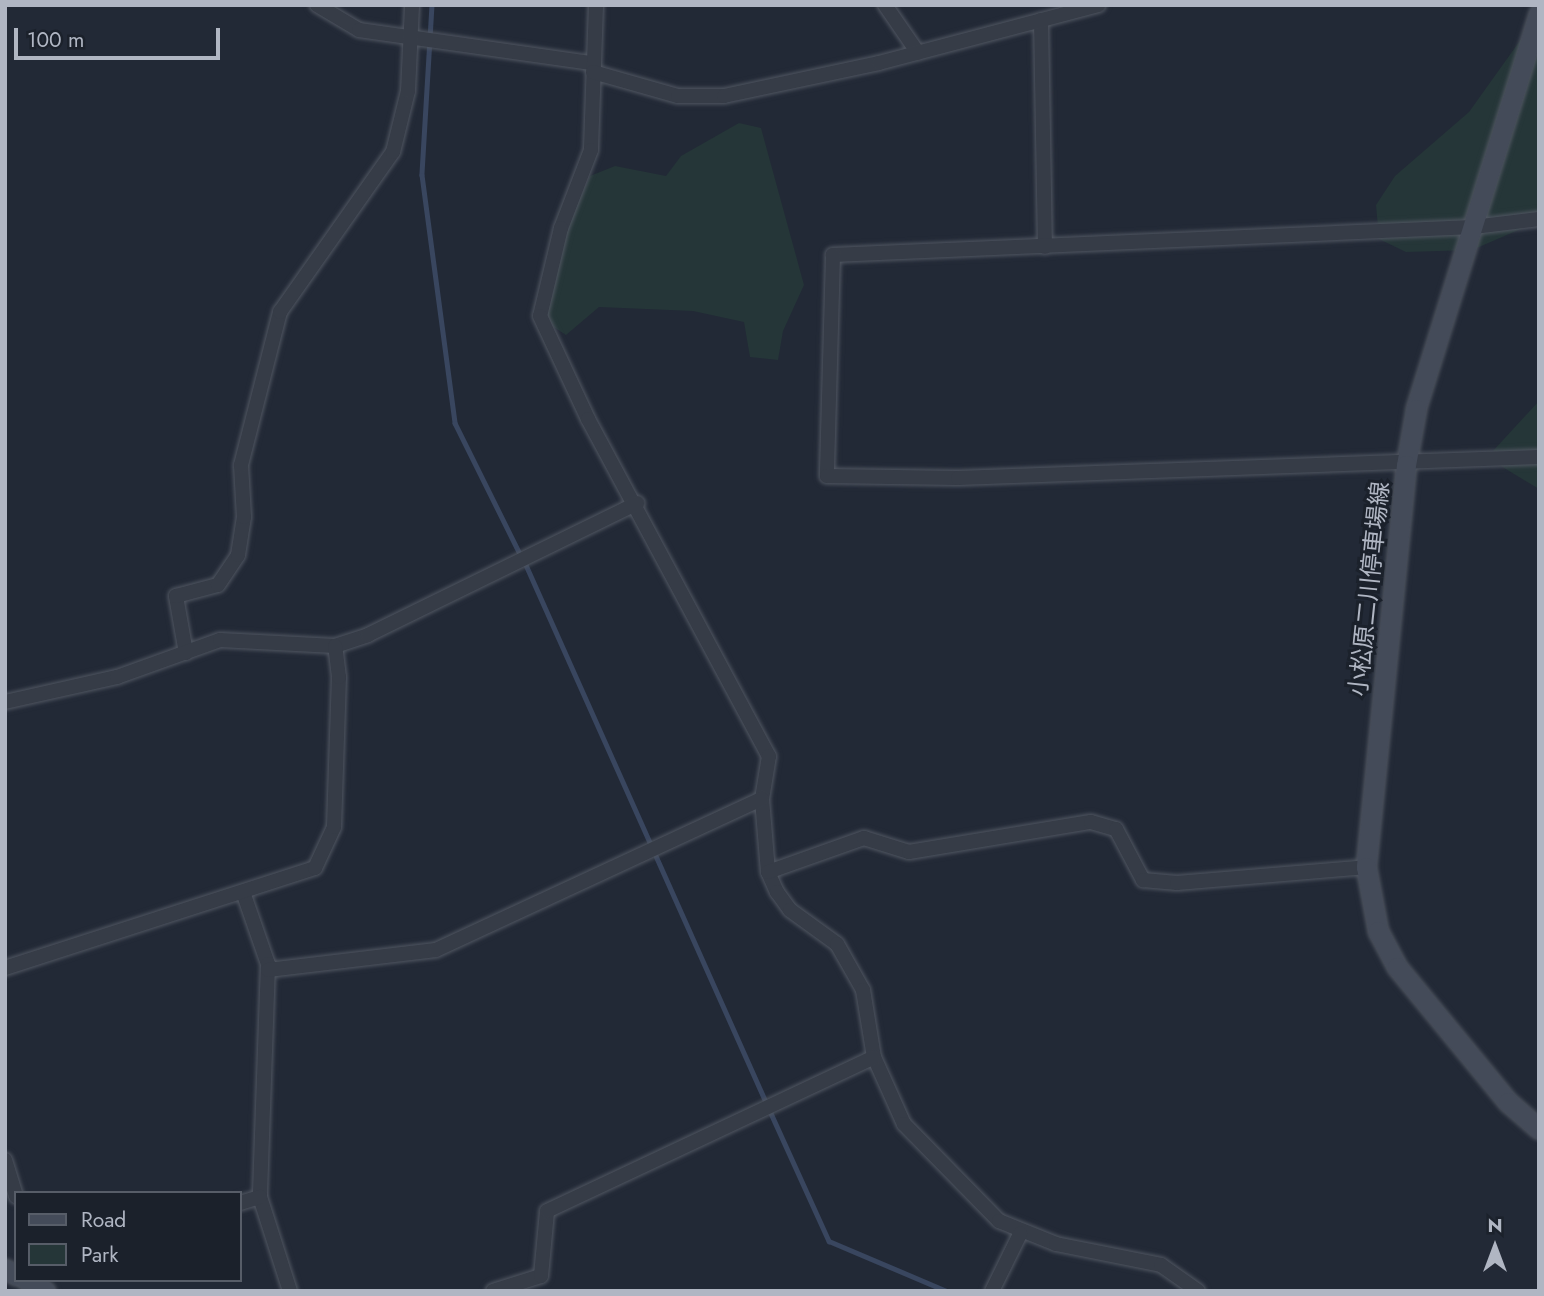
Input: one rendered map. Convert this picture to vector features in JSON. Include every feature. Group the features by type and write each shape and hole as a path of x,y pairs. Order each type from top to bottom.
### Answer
{"main road":[{"name":"小松原二川停車場線","path":"1539,13 1416,409 1406,465 1366,867 1377,931 1397,967 1508,1102 1539,1129"},
{"path":"30,1282 46,1291"}],"street":[{"path":"317,5 359,30 443,41 592,67 678,96 724,96 918,53 1098,5"},
{"path":"186,653 176,596 218,585 238,555 244,517 241,465 280,312 393,152 408,91 416,37 412,5"},
{"path":"596,5 591,150 561,228 540,316 588,419 637,503 769,756 762,799 768,872 790,911 837,944 863,990 874,1057 904,1124 999,1222 1020,1234 1161,1265 1198,1291"},
{"path":"885,5 918,53"},
{"path":"1041,20 1045,247"},
{"path":"1539,219 1473,227 833,255 827,475 958,478 1406,465 1539,457"},
{"path":"5,702 117,677 219,640 335,646 368,635 637,503"},
{"path":"5,968 315,868 328,846 339,677 335,646"},
{"path":"268,970 436,950 762,799"},
{"path":"768,872 864,838 909,852 1091,822 1116,829 1143,880 1177,883 1366,867"},
{"path":"243,892 268,970 260,1197 290,1291"},
{"path":"493,1291 541,1276 547,1211 874,1057"},
{"path":"5,1160 14,1191"},
{"path":"242,1202 260,1197"},
{"path":"992,1291 1020,1234"}],"green space":[{"path":"1539,14 1539,221 1472,250 1406,252 1379,239 1376,205 1395,176 1469,112"},
{"path":"739,123 761,128 804,285 783,331 778,360 750,357 744,322 693,311 599,307 566,335 552,326 546,310 567,227 590,176 615,166 666,176 681,156"},
{"path":"1539,401 1539,489 1496,463 1492,452"}],"waterway":[{"path":"432,5 422,175 455,423 520,554"},
{"path":"526,565 766,1102"},
{"path":"770,1111 829,1241 947,1291"}]}
